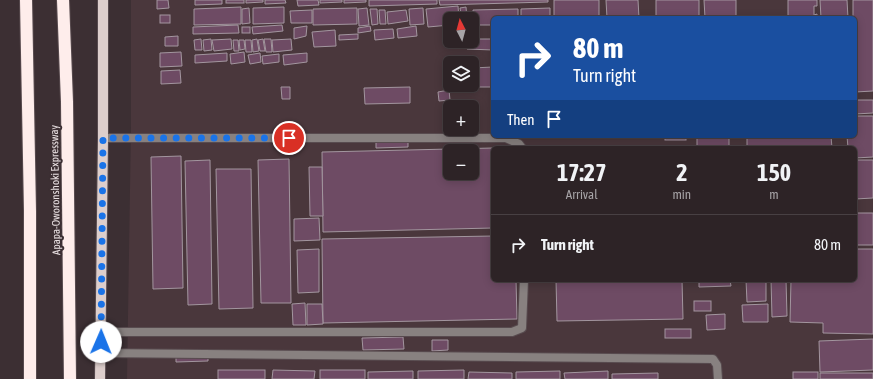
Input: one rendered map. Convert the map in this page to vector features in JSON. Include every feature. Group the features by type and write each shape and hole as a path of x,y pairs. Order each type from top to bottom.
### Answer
{"highway":[{"path":"26,0 30,211 30,379"},
{"name":"Apapa-Oworonshoki Expressway","path":"64,0 67,102 70,379"}],"main road":[{"path":"100,379 103,138 102,0"}],"lane":[{"path":"103,138 506,138 520,146"},
{"path":"101,332 512,332 522,328 524,282"},
{"path":"100,353 712,359 717,365 718,379"}],"shaded area":[{"path":"131,0 873,0 873,379 127,379 131,127"}],"building":[{"path":"157,0 168,0 169,8 157,9"},
{"path":"195,0 222,0 222,4 195,5"},
{"path":"226,0 244,0 244,3 226,3"},
{"path":"246,0 263,0 263,2 246,3"},
{"path":"265,0 285,0 286,3 265,4"},
{"path":"297,0 318,0 319,5 298,6"},
{"path":"320,0 342,0 342,2 320,3"},
{"path":"344,0 366,0 366,2 344,3"},
{"path":"369,0 437,0 437,4 369,6"},
{"path":"439,0 548,0 548,2 440,5"},
{"path":"554,0 599,0 599,16 554,16"},
{"path":"606,0 638,0 639,16 607,16"},
{"path":"656,0 699,0 699,16 656,16"},
{"path":"704,0 736,0 736,16 705,16"},
{"path":"788,0 817,0 817,6 814,6 814,15 817,14 817,16 788,16"},
{"path":"820,0 847,0 848,16 821,16"},
{"path":"853,0 873,0 873,91 857,92 857,16 853,16"},
{"path":"458,6 458,12 443,12 443,26 428,27 426,9"},
{"path":"241,7 241,24 194,25 194,9"},
{"path":"284,7 284,23 253,24 253,8"},
{"path":"466,7 466,12 461,12 460,8"},
{"path":"249,8 250,23 242,24 242,9"},
{"path":"357,8 357,24 313,25 313,9"},
{"path":"367,8 369,25 359,26 358,9"},
{"path":"423,8 424,24 410,25 409,9"},
{"path":"550,8 550,16 521,16 521,9"},
{"path":"370,9 377,9 378,24 372,25"},
{"path":"518,9 518,16 491,16 491,25 479,25 479,12 473,12 473,10"},
{"path":"312,10 312,23 291,23 290,11"},
{"path":"379,10 385,10 386,24 380,24"},
{"path":"406,10 408,21 388,24 387,12"},
{"path":"160,15 170,15 170,23 160,23"},
{"path":"238,25 239,33 193,34 193,27"},
{"path":"282,25 283,31 253,34 252,27"},
{"path":"307,26 306,36 294,39 294,28"},
{"path":"370,26 371,31 358,33 358,28"},
{"path":"416,26 417,36 398,38 397,29"},
{"path":"242,27 250,27 250,33 242,33"},
{"path":"393,29 394,38 375,40 374,30"},
{"path":"335,30 336,46 314,47 312,32"},
{"path":"358,34 358,39 339,40 339,35"},
{"path":"178,36 178,46 165,46 165,37"},
{"path":"201,39 202,50 195,50 194,40"},
{"path":"211,39 212,50 204,51 203,40"},
{"path":"231,39 232,49 214,51 212,40"},
{"path":"257,39 259,51 253,52 252,40"},
{"path":"263,39 265,51 260,51 258,40"},
{"path":"264,39 271,39 272,52 266,52"},
{"path":"291,39 292,50 273,52 272,40"},
{"path":"479,39 491,39 491,50 467,49 479,48"},
{"path":"233,40 238,40 239,51 234,51"},
{"path":"239,40 244,40 245,49 240,50"},
{"path":"245,40 251,40 252,52 246,52"},
{"path":"181,52 182,66 160,67 160,53"},
{"path":"244,52 245,62 231,64 230,54"},
{"path":"227,53 227,61 195,63 195,55"},
{"path":"260,53 261,62 250,64 248,55"},
{"path":"307,53 307,62 284,65 283,55"},
{"path":"279,54 279,62 263,64 262,56"},
{"path":"491,67 491,87 479,87 479,68"},
{"path":"180,70 181,83 161,84 161,71"},
{"path":"281,87 290,87 290,99 282,99"},
{"path":"410,87 410,103 365,104 364,88"},
{"path":"438,92 449,92 450,100 439,101"},
{"path":"857,100 873,100 873,113 857,114"},
{"path":"857,116 873,116 873,157 857,158 857,146 848,146 847,138 857,138"},
{"path":"665,138 686,138 686,140 665,140"},
{"path":"697,138 729,138 729,146 697,146"},
{"path":"747,138 831,138 832,146 747,146"},
{"path":"408,141 408,147 376,148 376,142"},
{"path":"479,148 491,148 491,228 323,232 322,152 443,149 443,180 479,180"},
{"path":"181,156 183,288 153,289 151,157"},
{"path":"289,159 291,303 261,303 258,160"},
{"path":"210,160 212,304 188,305 185,161"},
{"path":"857,160 873,160 873,198 857,199"},
{"path":"309,167 322,167 323,216 310,216"},
{"path":"216,169 251,169 253,308 219,309"},
{"path":"857,213 873,213 873,245 857,245"},
{"path":"319,218 320,240 294,241 294,219"},
{"path":"491,236 491,282 516,282 517,319 323,323 322,239"},
{"path":"319,249 319,292 298,293 297,250"},
{"path":"857,249 873,249 873,334 823,333 823,323 790,322 791,282 857,282"},
{"path":"556,282 682,282 683,319 557,321"},
{"path":"699,282 730,282 731,286 699,287"},
{"path":"746,282 766,282 766,301 747,302"},
{"path":"771,282 786,282 787,316 772,317"},
{"path":"694,301 711,301 711,311 694,311"},
{"path":"305,303 306,325 293,325 292,304"},
{"path":"307,304 322,304 323,324 307,325"},
{"path":"768,304 768,322 743,322 742,305"},
{"path":"725,314 725,329 707,330 706,315"},
{"path":"665,329 691,329 691,338 665,338"},
{"path":"403,337 404,349 363,350 362,338"},
{"path":"873,339 873,370 820,372 819,341"},
{"path":"432,340 448,340 448,350 432,351"},
{"path":"176,356 208,356 208,361 176,362"},
{"path":"218,370 265,370 265,379 218,379"},
{"path":"273,370 315,371 314,379 272,379"},
{"path":"320,370 365,370 365,379 320,379"},
{"path":"464,370 464,379 418,379 418,371"},
{"path":"413,371 413,379 368,379 368,372"},
{"path":"560,371 560,379 516,379 516,372"},
{"path":"608,371 608,379 565,379 564,373"},
{"path":"469,372 512,373 512,379 468,379"},
{"path":"793,372 818,372 818,379 793,379"},
{"path":"658,373 658,379 612,379 612,374"},
{"path":"820,373 873,373 873,379 820,379"}],"route":[{"path":"101,342 103,138 289,138"}]}
